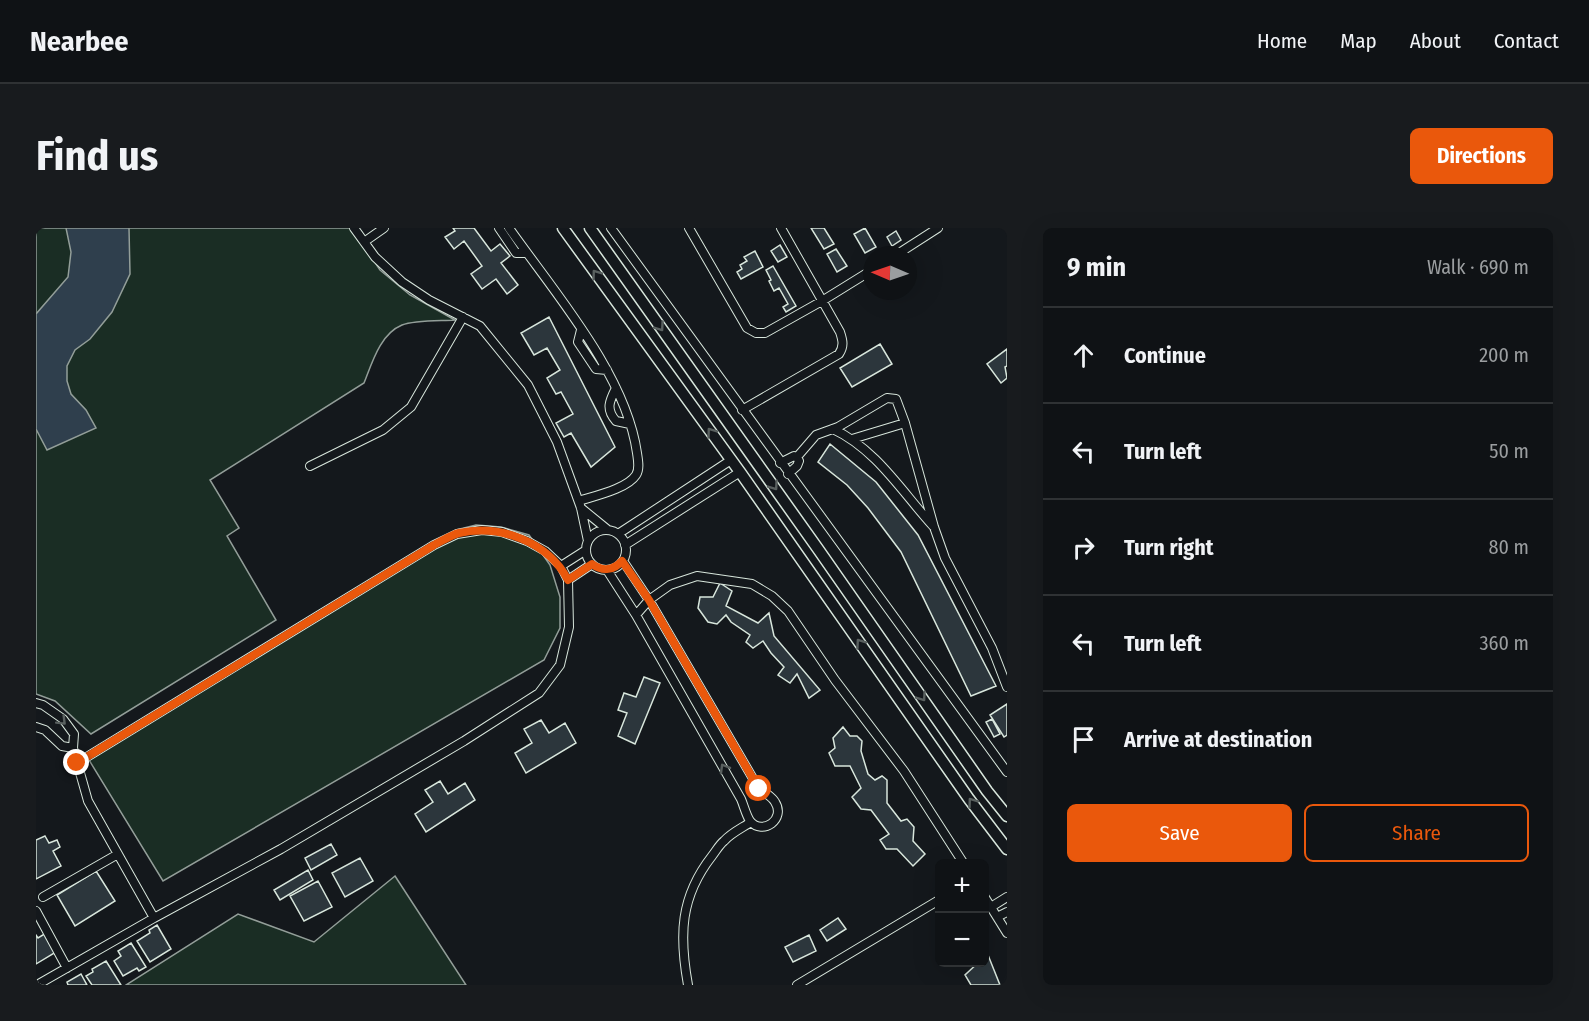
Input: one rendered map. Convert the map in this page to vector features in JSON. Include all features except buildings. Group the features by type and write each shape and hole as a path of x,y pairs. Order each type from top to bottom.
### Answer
{"street":[{"path":"354,228 382,263 402,282 429,300 480,326 528,385 557,442 580,505 588,541 586,550 592,564 607,570 613,568 625,556 625,545 618,534 608,530 580,505"},
{"path":"364,242 384,228"},
{"path":"499,228 516,253 527,254"},
{"path":"509,228 581,330 578,342 596,369 607,370 630,424 638,463 638,472 635,477 617,489 580,505"},
{"path":"562,228 740,472 969,799 1007,849"},
{"path":"590,228 987,791 1007,816"},
{"path":"611,228 1007,772"},
{"path":"689,228 747,328 756,333 765,333 863,276"},
{"path":"742,410 838,354 842,348 843,342 783,231 793,228"},
{"path":"910,246 938,228"},
{"path":"310,466 383,430 411,407 463,317"},
{"path":"616,388 610,401 609,411 616,421 630,424"},
{"path":"780,463 794,456 797,457 816,435 833,429 891,397 896,399 945,558 992,648 1007,687"},
{"path":"852,439 905,423"},
{"path":"833,429 852,439 879,464 934,527"},
{"path":"788,474 797,466 799,461 797,457"},
{"path":"618,534 731,460"},
{"path":"625,545 740,472"},
{"path":"680,494 687,506"},
{"path":"37,985 280,849 464,741 539,693 560,665 569,627 568,580 561,566 545,551 527,541 502,532 482,530 457,534 434,545 77,763"},
{"path":"588,541 596,532 608,530"},
{"path":"561,566 586,550"},
{"path":"607,570 636,615 741,799 751,822 757,826 770,825 776,820 778,814 775,802 755,782 649,600 622,561"},
{"path":"568,580 592,564"},
{"path":"636,615 649,600 670,585 697,576 752,584 772,596 788,611 835,680 904,771 961,859"},
{"path":"36,703 43,705 63,719 74,734 73,748 88,801 154,918"},
{"path":"36,727 45,730 62,746 73,748"},
{"path":"998,803 1007,795"},
{"path":"688,985 682,927 689,896 701,870 723,841 751,822"},
{"path":"43,897 118,854"},
{"path":"991,907 1007,897"},
{"path":"797,985 935,902"},
{"path":"989,904 1007,933"},
{"path":"36,912 67,968"},
{"path":"997,917 1007,912"}],"green space":[{"path":"36,228 352,228 380,270 410,295 455,320 414,322 394,329 382,342 364,383 210,480 239,528 227,536 276,620 91,734 55,701 36,694"},
{"path":"476,525 501,527 529,535 550,565 560,597 560,628 544,660 163,881 89,760 456,530"},
{"path":"395,876 466,985 126,985 238,914 314,942"}],"water":[{"path":"66,228 129,228 130,274 112,312 90,339 75,350 67,366 67,381 71,394 86,410 96,428 47,450 36,429 36,314 68,277 71,252"}],"route":[{"path":"77,763 434,545 457,534 482,530 502,532 527,541 545,551 561,566 568,580 592,564 607,570 622,561 649,600 759,789"}]}
